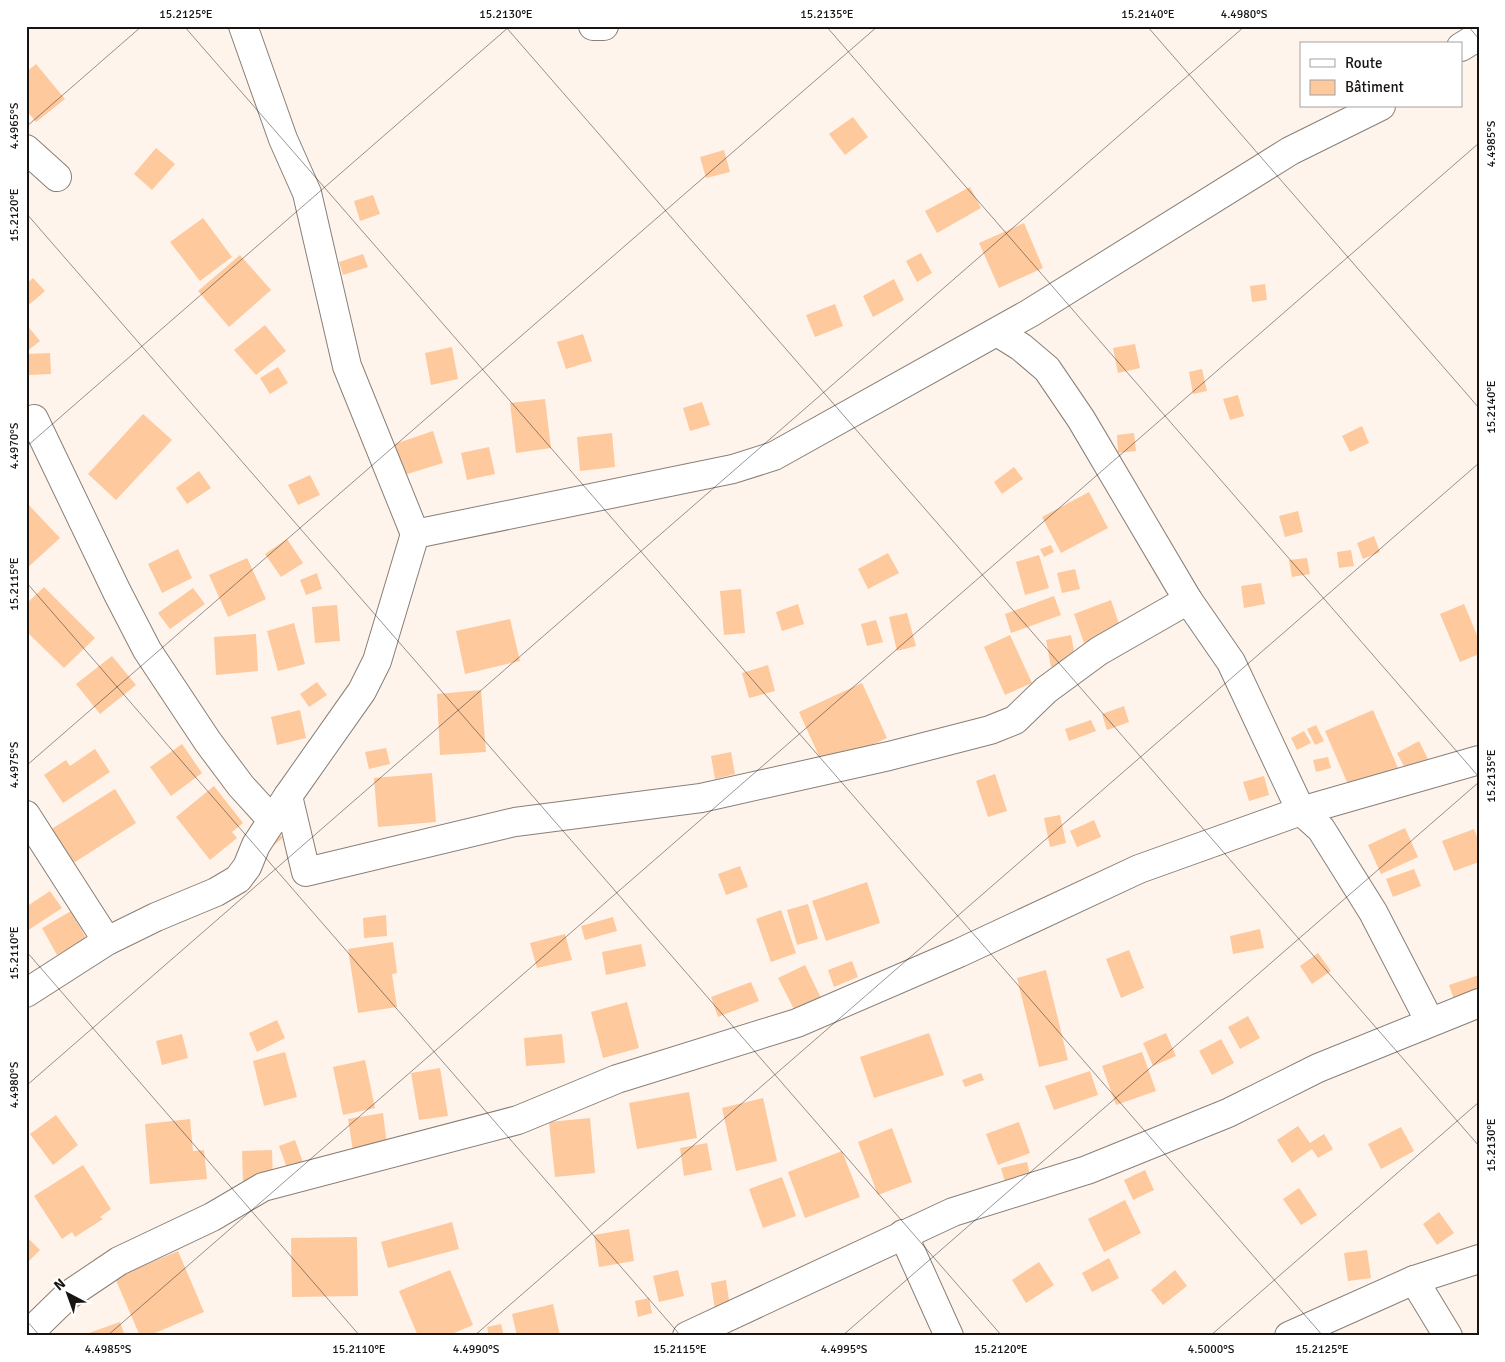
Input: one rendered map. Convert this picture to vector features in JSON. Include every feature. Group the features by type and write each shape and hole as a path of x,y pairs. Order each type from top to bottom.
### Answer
{"street":[{"path":"26,993 107,941 156,917 216,892 238,879 247,867 256,845 288,796 362,691 377,661 415,534 347,366 307,193 283,139 243,26"},
{"path":"593,26 604,26"},
{"path":"1462,46 1479,36"},
{"path":"415,534 733,470 774,456 997,332 1127,254 1290,151 1377,108"},
{"path":"26,149 57,177"},
{"path":"997,332 1021,347 1047,369 1116,477 1188,600 1231,662 1301,811 1322,830 1373,912 1430,1022"},
{"path":"34,419 147,650 208,742 241,786 273,821"},
{"path":"288,796 306,872 515,822 701,798 898,754 990,730 1016,720 1046,690 1099,651 1188,600"},
{"path":"26,1336 67,1296 119,1261 212,1217 263,1187 518,1120 617,1078 797,1023 959,953 1139,869 1301,811 1479,760"},
{"path":"26,815 107,941"},
{"path":"687,1336 749,1309 903,1234 953,1212 1087,1170 1228,1113 1318,1068 1479,1003"},
{"path":"903,1234 949,1336"},
{"path":"1289,1336 1414,1280 1479,1259"},
{"path":"1414,1280 1448,1336"}],"building":[{"path":"36,64 65,99 36,122 26,110 26,72"},
{"path":"853,117 868,137 845,155 829,134"},
{"path":"156,148 175,164 152,190 134,174"},
{"path":"724,150 730,172 706,178 700,157"},
{"path":"970,187 981,208 937,233 925,211"},
{"path":"373,195 380,214 360,221 354,201"},
{"path":"203,218 232,257 200,281 170,242"},
{"path":"1024,223 1043,268 999,288 979,243"},
{"path":"921,253 932,273 917,282 906,261"},
{"path":"363,254 368,267 343,275 339,262"},
{"path":"240,255 271,290 229,327 198,291"},
{"path":"33,278 45,291 30,304 26,301 26,284"},
{"path":"894,279 904,300 873,317 863,296"},
{"path":"1265,284 1267,300 1252,302 1250,286"},
{"path":"835,304 843,326 815,337 806,315"},
{"path":"26,324 40,341 26,352"},
{"path":"265,325 286,351 256,375 234,350"},
{"path":"583,334 592,361 566,369 557,342"},
{"path":"1135,344 1140,368 1118,373 1113,348"},
{"path":"452,347 458,379 431,385 425,353"},
{"path":"50,353 51,374 28,375 27,354"},
{"path":"278,367 288,383 270,394 260,378"},
{"path":"1202,369 1207,391 1193,394 1189,372"},
{"path":"1238,395 1244,416 1230,420 1223,399"},
{"path":"545,399 551,448 516,453 510,403"},
{"path":"702,402 710,425 690,431 683,408"},
{"path":"143,414 172,440 116,500 88,474"},
{"path":"1362,426 1369,443 1350,452 1342,436"},
{"path":"433,431 443,463 404,475 395,444"},
{"path":"612,433 615,467 580,471 577,437"},
{"path":"1134,433 1136,451 1118,453 1117,435"},
{"path":"489,447 495,474 467,480 461,453"},
{"path":"1014,467 1023,479 1002,494 994,482"},
{"path":"199,471 211,488 187,504 176,488"},
{"path":"310,475 320,495 298,505 288,485"},
{"path":"1089,492 1108,528 1061,553 1042,517"},
{"path":"26,502 60,538 26,569"},
{"path":"1298,511 1303,532 1285,537 1279,516"},
{"path":"1374,536 1380,552 1363,559 1357,543"},
{"path":"287,539 303,563 281,577 265,554"},
{"path":"1051,545 1054,552 1044,557 1040,549"},
{"path":"178,549 192,578 162,593 148,564"},
{"path":"1351,550 1354,566 1339,568 1337,552"},
{"path":"888,553 899,573 868,589 858,569"},
{"path":"1039,555 1049,588 1025,595 1016,562"},
{"path":"247,558 266,599 228,617 209,575"},
{"path":"1307,558 1310,574 1292,577 1289,560"},
{"path":"1075,569 1080,589 1062,593 1057,573"},
{"path":"317,573 322,589 306,595 300,580"},
{"path":"1261,583 1265,604 1244,608 1241,586"},
{"path":"44,587 95,638 64,668 26,631 26,604"},
{"path":"193,588 205,604 170,629 158,613"},
{"path":"741,589 745,633 724,635 720,591"},
{"path":"1054,596 1061,615 1011,633 1005,614"},
{"path":"1111,600 1121,630 1084,643 1074,614"},
{"path":"798,604 804,624 782,631 776,612"},
{"path":"1464,604 1479,640 1479,654 1460,662 1440,614"},
{"path":"337,605 340,641 315,643 312,607"},
{"path":"907,613 916,646 897,651 889,617"},
{"path":"510,619 520,661 465,674 456,631"},
{"path":"876,620 883,642 867,646 861,624"},
{"path":"294,623 305,664 278,671 267,631"},
{"path":"256,634 258,671 216,675 214,637"},
{"path":"1010,635 1032,683 1005,695 984,647"},
{"path":"1071,635 1076,662 1051,667 1046,640"},
{"path":"112,656 136,685 100,714 76,684"},
{"path":"768,665 775,691 749,698 742,673"},
{"path":"317,682 327,695 309,707 300,694"},
{"path":"862,683 887,738 824,767 799,712"},
{"path":"481,690 486,752 440,755 437,694"},
{"path":"1124,706 1129,722 1107,730 1102,714"},
{"path":"300,710 306,738 277,745 271,717"},
{"path":"1373,710 1398,768 1350,789 1325,731"},
{"path":"1091,720 1096,731 1069,741 1065,729"},
{"path":"1316,725 1324,741 1315,745 1307,729"},
{"path":"1304,731 1311,743 1297,750 1291,738"},
{"path":"1419,741 1428,759 1406,770 1397,753"},
{"path":"182,744 202,773 171,796 150,767"},
{"path":"386,748 390,764 369,769 365,752"},
{"path":"95,749 110,772 63,803 44,775 66,760 70,766"},
{"path":"731,752 735,774 715,779 711,756"},
{"path":"1328,757 1331,768 1316,772 1313,760"},
{"path":"432,773 436,822 378,827 374,778"},
{"path":"995,774 1007,811 988,817 976,781"},
{"path":"1264,776 1269,795 1249,801 1243,782"},
{"path":"214,786 243,823 232,832 237,838 210,860 176,817"},
{"path":"115,789 136,823 72,864 50,830"},
{"path":"1060,815 1066,843 1050,847 1044,818"},
{"path":"1094,820 1101,837 1077,847 1070,831"},
{"path":"1405,828 1418,857 1381,874 1368,845"},
{"path":"1474,829 1479,842 1479,862 1454,871 1442,841"},
{"path":"276,830 283,838 271,847 264,839"},
{"path":"740,866 748,887 726,895 718,874"},
{"path":"1414,869 1421,886 1393,897 1386,879"},
{"path":"867,882 880,923 826,941 812,901"},
{"path":"50,891 62,908 27,931 26,907"},
{"path":"808,904 818,939 797,945 787,910"},
{"path":"781,910 796,953 771,962 756,919"},
{"path":"71,911 86,938 57,955 42,928"},
{"path":"386,915 387,936 364,938 363,918"},
{"path":"613,917 617,931 585,940 581,926"},
{"path":"1260,929 1264,948 1233,954 1230,936"},
{"path":"565,934 572,960 537,968 530,943"},
{"path":"393,942 397,973 392,974 397,1007 358,1013 348,949"},
{"path":"641,944 646,966 606,975 602,952"},
{"path":"1129,950 1144,988 1121,998 1106,959"},
{"path":"1318,953 1331,971 1312,984 1300,966"},
{"path":"852,961 858,977 834,987 828,970"},
{"path":"805,965 822,1000 796,1013 778,978"},
{"path":"1046,970 1068,1060 1039,1067 1017,978"},
{"path":"1479,975 1479,1001 1457,1008 1449,985"},
{"path":"751,982 759,1001 718,1017 711,997"},
{"path":"627,1002 639,1048 603,1058 591,1012"},
{"path":"1248,1016 1260,1038 1240,1049 1228,1027"},
{"path":"277,1020 285,1038 257,1052 249,1033"},
{"path":"929,1033 944,1075 874,1098 860,1057"},
{"path":"1166,1033 1176,1056 1153,1066 1143,1043"},
{"path":"182,1034 188,1058 162,1065 156,1041"},
{"path":"562,1034 565,1063 526,1066 524,1038"},
{"path":"1221,1039 1234,1063 1212,1075 1199,1051"},
{"path":"285,1052 297,1097 264,1106 253,1061"},
{"path":"1142,1052 1156,1091 1116,1105 1102,1066"},
{"path":"365,1060 375,1108 343,1115 333,1067"},
{"path":"440,1068 448,1116 419,1120 411,1073"},
{"path":"1090,1071 1098,1095 1054,1110 1045,1086"},
{"path":"981,1073 984,1080 965,1087 962,1080"},
{"path":"689,1092 697,1138 637,1149 629,1103"},
{"path":"763,1098 777,1161 736,1171 722,1108"},
{"path":"383,1113 387,1145 353,1151 348,1119"},
{"path":"56,1115 78,1145 53,1165 30,1134"},
{"path":"590,1118 595,1173 555,1177 549,1122"},
{"path":"190,1119 193,1151 204,1150 207,1179 150,1184 145,1124"},
{"path":"1019,1122 1030,1153 998,1165 986,1134"},
{"path":"1298,1126 1310,1143 1324,1134 1333,1149 1318,1158 1312,1149 1292,1163 1277,1140"},
{"path":"1401,1127 1414,1151 1381,1169 1368,1144"},
{"path":"892,1128 912,1182 878,1195 858,1142"},
{"path":"295,1140 304,1165 288,1171 279,1146"},
{"path":"707,1143 712,1170 684,1176 680,1148"},
{"path":"272,1150 273,1181 243,1183 242,1151"},
{"path":"842,1151 860,1197 805,1218 788,1172"},
{"path":"1027,1162 1031,1179 1006,1186 1001,1168"},
{"path":"83,1165 111,1209 100,1217 103,1219 75,1237 72,1232 62,1239 34,1196"},
{"path":"1145,1170 1154,1190 1133,1200 1124,1180"},
{"path":"782,1177 796,1216 763,1228 749,1189"},
{"path":"1299,1188 1317,1215 1301,1225 1283,1199"},
{"path":"1125,1200 1141,1233 1104,1252 1088,1219"},
{"path":"1439,1212 1454,1233 1437,1245 1423,1224"},
{"path":"452,1222 459,1249 388,1268 381,1242"},
{"path":"629,1229 634,1261 599,1267 594,1235"},
{"path":"26,1236 40,1250 26,1264"},
{"path":"357,1237 358,1296 292,1297 291,1238"},
{"path":"1367,1250 1371,1278 1348,1281 1344,1253"},
{"path":"178,1251 204,1312 148,1336 140,1336 115,1278"},
{"path":"1109,1258 1119,1278 1092,1292 1082,1273"},
{"path":"1039,1262 1054,1285 1026,1303 1012,1280"},
{"path":"450,1270 473,1325 447,1336 418,1336 399,1291"},
{"path":"678,1270 684,1296 659,1302 653,1276"},
{"path":"1175,1270 1187,1286 1163,1305 1151,1290"},
{"path":"726,1280 730,1307 715,1310 711,1283"},
{"path":"649,1298 652,1313 638,1317 635,1301"},
{"path":"553,1304 560,1336 517,1336 512,1314"},
{"path":"120,1322 125,1336 83,1336 83,1335"},
{"path":"501,1324 504,1336 489,1336 487,1327"}]}
